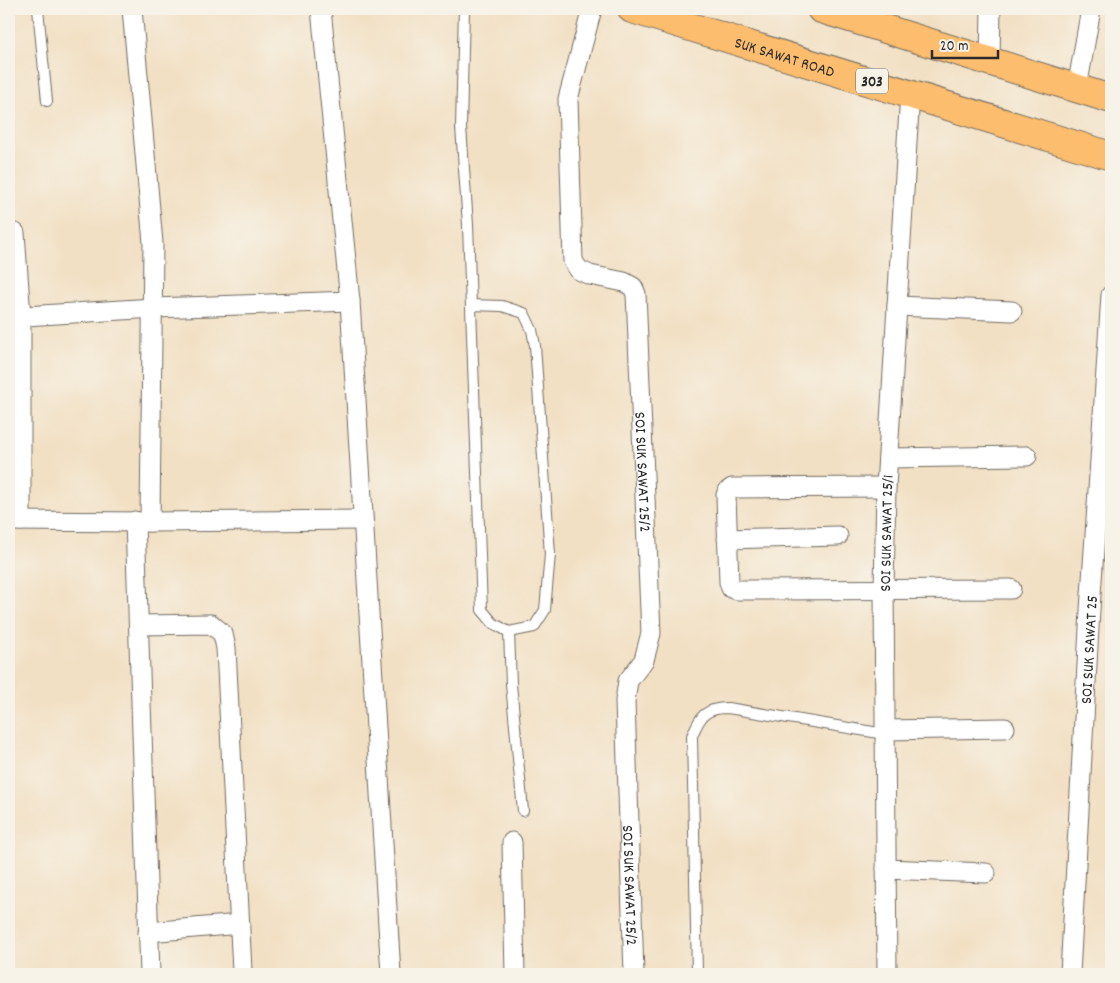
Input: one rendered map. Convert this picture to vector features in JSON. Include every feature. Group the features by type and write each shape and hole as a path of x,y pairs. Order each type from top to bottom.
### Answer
{"main road":[{"name":"SUK SAWAT ROAD","path":"632,9 1111,156"},
{"path":"821,9 872,17 990,60 1111,99"}],"street":[{"path":"132,9 153,243 154,308 139,625 150,974"},
{"path":"322,9 350,301 391,974"},
{"name":"SOI SUK SAWAT 25/2","path":"592,9 568,99 573,261 579,270 590,275 624,282 633,287 636,294 651,623 651,633 644,660 628,682 625,701 634,974"},
{"path":"990,60 991,9"},
{"path":"1077,88 1091,9"},
{"name":"SOI SUK SAWAT 25/1","path":"886,974 884,590 886,487 910,93"},
{"path":"15,233 15,521 364,520"},
{"name":"SOI SUK SAWAT 25","path":"1070,974 1090,610 1111,295"},
{"path":"15,317 154,308 350,301"},
{"path":"897,306 1012,311"},
{"path":"888,458 1027,456"},
{"path":"886,487 732,488 726,495 728,582 731,588 736,590 1011,590"},
{"path":"727,539 838,536"},
{"path":"139,625 210,624 223,634 226,648 242,971"},
{"path":"885,732 1005,728"},
{"path":"512,842 515,974"},
{"path":"886,869 986,874"},
{"path":"148,932 240,924"}],"lane":[{"path":"38,9 47,101"},
{"path":"464,9 461,127 468,225 470,305 482,610 493,623 509,632 534,626 545,610 550,554 535,346 532,330 524,313 502,306 470,305"},
{"path":"509,632 511,684 524,812"},
{"path":"697,974 692,736 696,724 710,709 728,708 885,732"}]}
